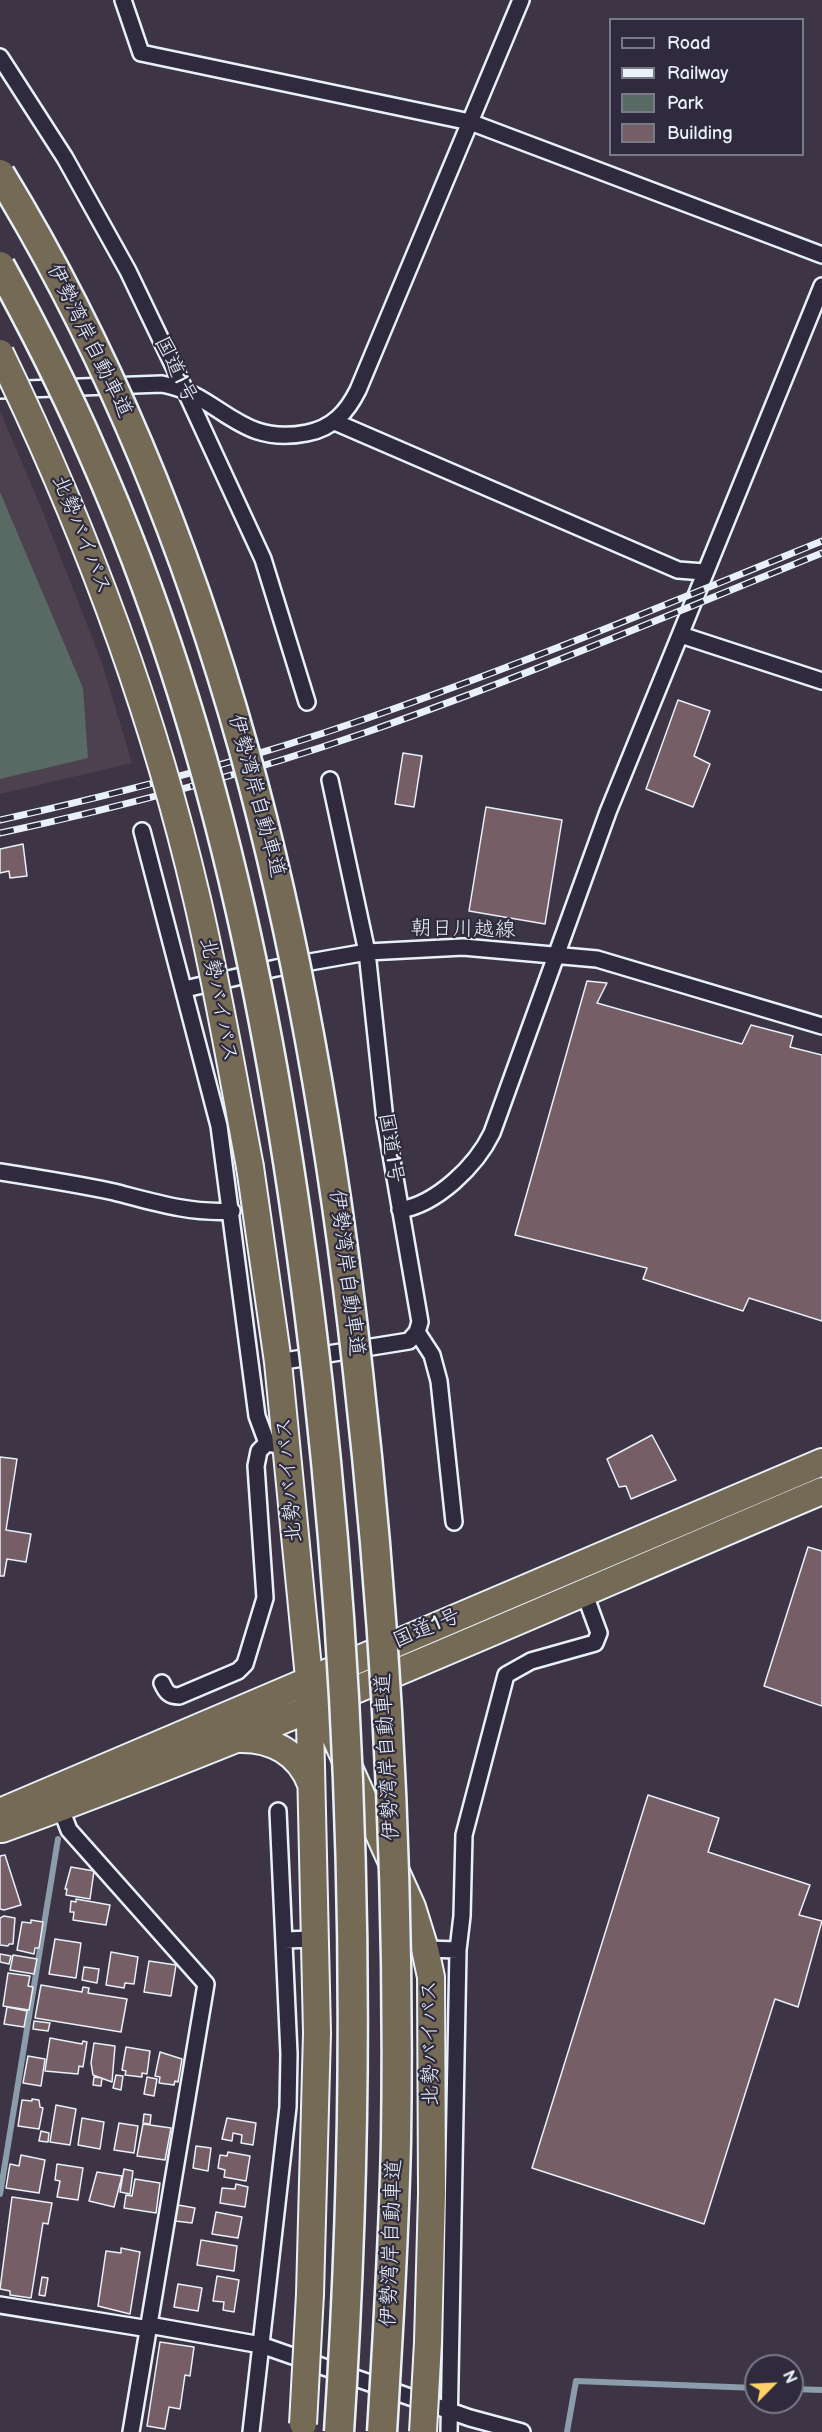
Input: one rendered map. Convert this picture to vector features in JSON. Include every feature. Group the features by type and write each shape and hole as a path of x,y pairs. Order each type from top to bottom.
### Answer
{"highway":[{"name":"伊勢湾岸自動車道","path":"0,174 85,328 138,441 183,558 223,674 257,794 286,915 314,1055 351,1306 368,1464 381,1616 391,1794 396,2140 382,2432"},
{"name":"伊勢湾岸自動車道","path":"0,266 45,349 96,459 142,576 182,691 215,808 244,929 269,1052 291,1185 328,1473 350,1802 354,2143 349,2288 339,2432"},
{"name":"北勢バイパス","path":"0,353 69,504 106,596 138,689 171,798 197,900 249,1167 278,1362 278,1445 309,1678 316,1706 412,1907 425,1949 433,2010 428,2342 423,2432"},
{"name":"国道1号","path":"0,1812 309,1678 822,1462"},
{"name":"国道1号","path":"0,1830 61,1809 239,1739 822,1491"},
{"name":"北勢バイパス","path":"303,2428 316,2101 312,1787 316,1706"},
{"path":"239,1739 267,1742 289,1753 299,1761 312,1787"}],"street":[{"path":"123,0 141,53 470,122 822,255"},
{"path":"0,390 162,384 184,388 204,399 224,416 249,429 271,435 295,436 317,431 335,422 350,406 358,390 521,0"},
{"name":"国道1号","path":"0,57 71,168 128,271 184,388 263,559 307,702"},
{"path":"400,1210 414,1208 454,1181 484,1148 558,955 608,812 822,286"},
{"path":"335,422 678,570 704,572"},
{"path":"681,635 822,681"},
{"name":"国道1号","path":"330,780 367,952 385,1120 419,1310 417,1332"},
{"path":"142,831 219,1126 232,1211 257,1416 278,1445 259,1451 256,1466 265,1598 245,1664 238,1671 179,1696 172,1696 165,1691 162,1683"},
{"name":"朝日川越線","path":"367,952 463,947 597,959 822,1026"},
{"path":"185,989 276,968 367,952"},
{"path":"0,1172 115,1192 145,1202 201,1211 232,1211"},
{"path":"278,1362 398,1344 409,1341 417,1332 432,1354 439,1381 454,1522"},
{"path":"449,2432 458,1950 462,1916 464,1835 506,1675 531,1661 595,1643 599,1633 584,1592"},
{"path":"61,1809 69,1830 207,1984 131,2432"},
{"path":"251,2432 288,2107 289,2054 278,1811"},
{"path":"284,1940 315,1939"},
{"path":"425,1949 458,1950"},
{"path":"0,2305 261,2345 522,2432"}],"shaded area":[{"path":"0,411 43,512 102,663 132,763 0,794"}],"green space":[{"path":"0,492 83,688 88,758 0,779"}],"building":[{"path":"678,700 710,711 694,756 710,764 693,807 646,789"},
{"path":"403,753 422,756 414,807 395,804"},
{"path":"486,807 562,820 545,924 469,911"},
{"path":"23,844 27,876 10,878 9,871 0,873 0,849"},
{"path":"587,981 607,983 597,1003 742,1044 751,1025 793,1036 790,1047 822,1055 822,1321 749,1298 743,1311 643,1279 647,1268 515,1235"},
{"path":"652,1435 676,1480 631,1499 626,1486 619,1487 607,1459"},
{"path":"0,1457 17,1459 6,1530 31,1534 26,1562 7,1559 4,1576 0,1576"},
{"path":"808,1547 822,1551 822,1706 764,1686"},
{"path":"648,1795 719,1818 708,1852 810,1885 799,1915 822,1921 798,2007 775,1999 704,2224 532,2168"},
{"path":"5,1855 21,1905 4,1910 0,1909 0,1856"},
{"path":"71,1867 94,1871 90,1899 66,1895 67,1889 65,1889"},
{"path":"76,1899 110,1905 106,1925 73,1920 74,1912 70,1912 71,1901 76,1902"},
{"path":"4,1916 15,1918 13,1944 8,1946 0,1945 0,1918"},
{"path":"31,1920 43,1922 39,1948 35,1948 34,1954 17,1950 22,1922 31,1923"},
{"path":"55,1939 81,1943 76,1978 49,1974"},
{"path":"111,1952 138,1957 134,1984 125,1983 124,1988 106,1985"},
{"path":"0,1954 11,1956 9,1964 0,1962"},
{"path":"13,1955 37,1959 34,1974 10,1970"},
{"path":"149,1961 176,1965 171,1996 144,1992"},
{"path":"84,1967 99,1969 97,1983 82,1980"},
{"path":"8,1973 30,1976 28,1986 33,1987 29,2010 3,2006"},
{"path":"41,1985 82,1992 83,1987 89,1988 88,1993 127,1999 121,2032 35,2018"},
{"path":"7,2007 27,2011 24,2027 4,2024"},
{"path":"34,2021 50,2023 48,2031 33,2029"},
{"path":"50,2038 82,2044 83,2041 87,2042 83,2067 79,2066 78,2074 45,2071"},
{"path":"94,2043 115,2046 112,2082 93,2075 91,2063"},
{"path":"126,2047 150,2051 147,2074 142,2073 142,2077 125,2075 126,2071 122,2070"},
{"path":"160,2052 182,2059 178,2082 175,2081 174,2085 159,2083 160,2077 155,2076"},
{"path":"28,2056 45,2059 41,2086 23,2083"},
{"path":"116,2075 123,2076 121,2090 113,2088"},
{"path":"94,2077 102,2078 101,2086 93,2085"},
{"path":"147,2077 157,2079 154,2096 144,2094"},
{"path":"32,2099 39,2100 40,2107 43,2108 39,2129 18,2126 22,2100 32,2101"},
{"path":"56,2105 76,2109 70,2145 50,2142"},
{"path":"144,2114 151,2115 150,2124 143,2123"},
{"path":"82,2118 104,2122 100,2149 78,2145"},
{"path":"227,2118 256,2123 253,2145 241,2143 242,2135 233,2133 232,2141 222,2139"},
{"path":"119,2123 138,2126 134,2153 114,2150"},
{"path":"143,2124 171,2128 165,2160 137,2156"},
{"path":"41,2131 49,2133 48,2142 39,2141"},
{"path":"196,2146 211,2148 208,2171 193,2168"},
{"path":"228,2152 250,2156 246,2181 224,2177 225,2170 218,2168 220,2155 227,2156"},
{"path":"21,2155 45,2160 39,2193 6,2188 10,2164 19,2166"},
{"path":"57,2164 83,2168 78,2200 57,2197 60,2181 55,2180"},
{"path":"124,2169 133,2171 130,2194 120,2192"},
{"path":"97,2172 122,2176 114,2207 89,2201"},
{"path":"135,2179 160,2183 156,2213 124,2208 126,2195 132,2196"},
{"path":"236,2184 248,2187 245,2207 220,2203 222,2188 235,2189"},
{"path":"12,2197 52,2203 48,2224 43,2223 31,2298 10,2295 10,2291 0,2289"},
{"path":"178,2205 195,2208 192,2223 175,2221"},
{"path":"216,2212 242,2217 238,2238 212,2234"},
{"path":"201,2240 237,2246 234,2271 197,2265"},
{"path":"121,2248 140,2252 130,2314 98,2306 106,2251 121,2253"},
{"path":"217,2276 239,2280 234,2312 223,2310 224,2302 213,2301"},
{"path":"42,2277 48,2278 45,2296 39,2295"},
{"path":"178,2284 202,2288 198,2311 174,2307"},
{"path":"160,2342 194,2347 190,2376 185,2375 180,2409 169,2407 165,2429 147,2426"}],"waterway":[{"path":"0,2194 58,1839"},
{"path":"567,2432 576,2381 744,2388"},
{"path":"804,2389 822,2390"}],"railway":[{"path":"0,820 182,775 362,720 536,656 822,541"},
{"path":"0,833 185,788 367,732 539,668 822,553"}]}
